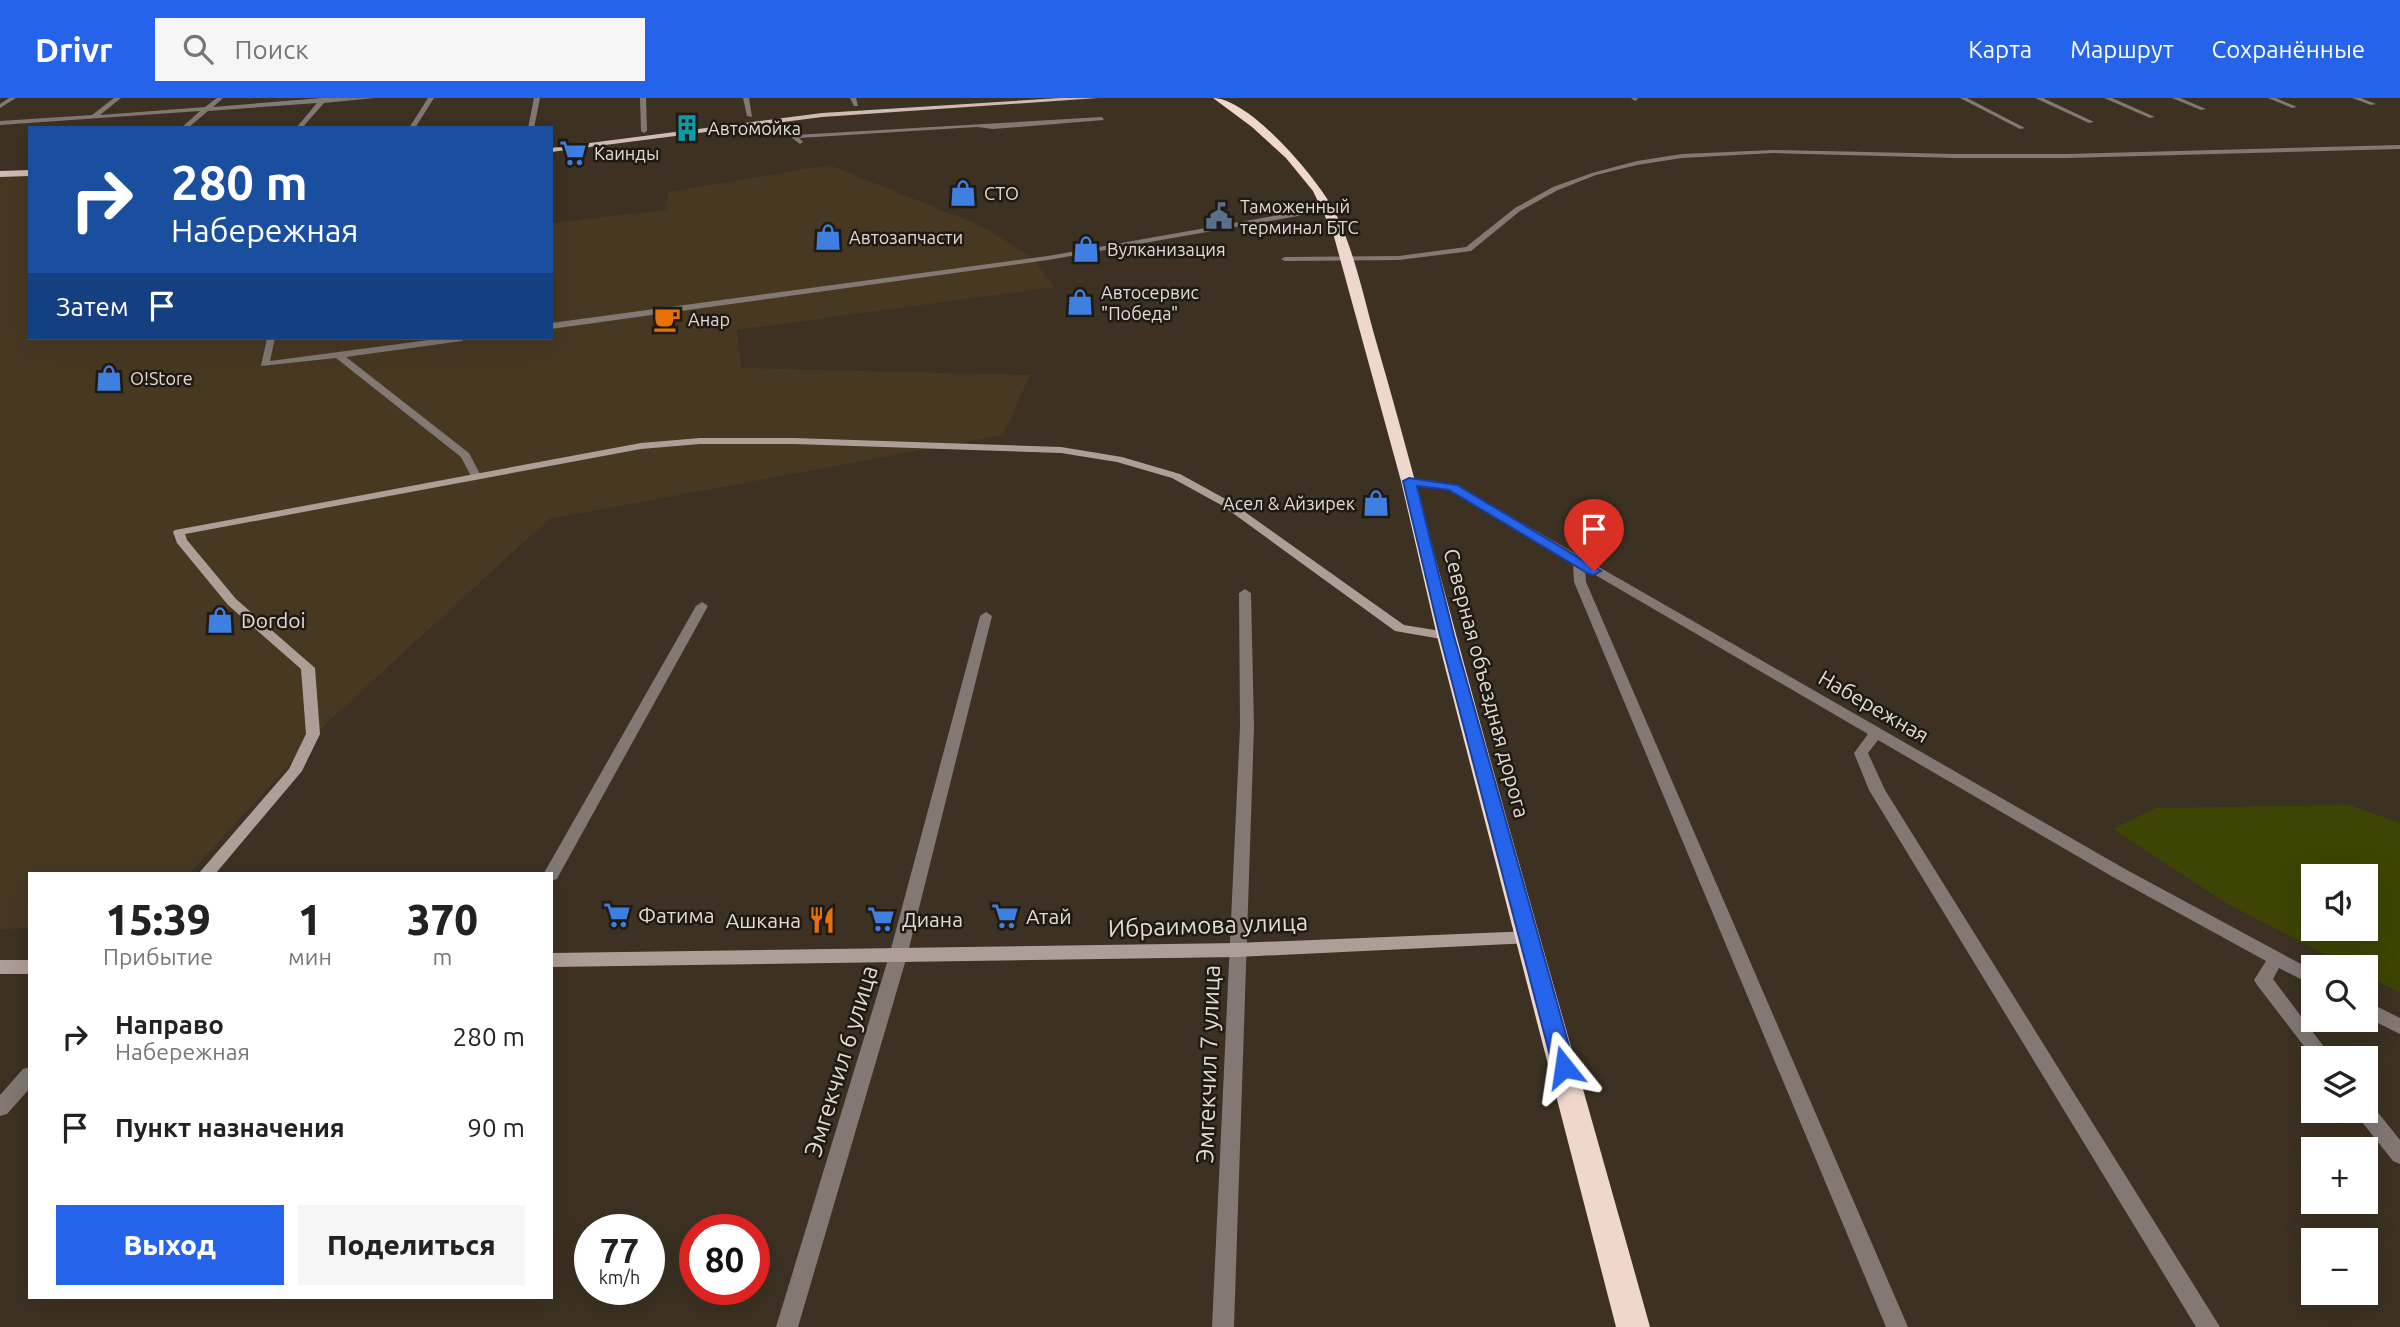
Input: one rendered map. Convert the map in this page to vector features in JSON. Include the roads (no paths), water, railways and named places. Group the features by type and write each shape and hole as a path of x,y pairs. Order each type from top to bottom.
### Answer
{"highway":[{"name":"Северная объездная дорога","path":"1217,98 1241,114 1292,157 1312,180 1329,208 1339,233 1409,481 1447,636 1633,1327"}],"main road":[{"path":"553,150 860,111 1094,98"},
{"path":"0,173 28,173"}],"street":[{"path":"0,106 13,98"},
{"path":"79,126 118,98"},
{"path":"187,126 220,98"},
{"path":"0,123 372,98"},
{"path":"413,126 431,98"},
{"path":"531,126 537,98"},
{"path":"643,98 644,131"},
{"path":"746,98 750,116"},
{"path":"1963,98 2022,128"},
{"path":"2038,98 2091,121"},
{"path":"2107,98 2152,117"},
{"path":"2175,98 2203,109"},
{"path":"2271,98 2294,107"},
{"path":"2355,98 2373,104"},
{"path":"301,126 323,100"},
{"path":"774,121 797,139 977,125 993,128 1102,119"},
{"path":"1285,259 1399,258 1468,249 1541,195 1592,174 1646,161 1686,156 1984,156 2400,148"},
{"path":"553,326 1048,258 1329,208"},
{"path":"270,340 264,364 447,340"},
{"path":"338,355 465,455 476,476"},
{"path":"208,872 295,771 301,759 313,734 308,668 232,602 181,541 179,532 641,446 700,441 1060,450 1118,459 1176,476 1227,504 1400,628 1447,636"},
{"name":"Набережная","path":"1409,481 1452,487 2119,873 2301,972"},
{"path":"1579,562 1580,582 1898,1327"},
{"name":"Эмгекчил 7 улица","path":"1223,1327 1247,727 1245,593"},
{"path":"553,872 702,606"},
{"name":"Эмгекчил 6 улица","path":"787,1327 898,956 986,617"},
{"path":"1876,733 1861,753 1877,790 2209,1327"},
{"name":"Ибраимова улица","path":"553,960 1237,950 1530,937"},
{"path":"2276,959 2263,980 2314,1046"},
{"path":"0,967 28,967"},
{"path":"2378,1015 2400,1027"},
{"path":"0,1108 28,1076"},
{"path":"2374,1123 2400,1156"}],"place":[{"name":"Автомойка","path":"687,128"},
{"name":"Каинды","path":"573,153"},
{"name":"СТО","path":"963,193"},
{"name":"Таможенный терминал БТС","path":"1219,216"},
{"name":"Автозапчасти","path":"828,237"},
{"name":"Вулканизация","path":"1086,249"},
{"name":"Автосервис \"Победа\"","path":"1080,302"},
{"name":"Анар","path":"667,319"},
{"name":"O!Store","path":"109,378"},
{"name":"Асел & Айзирек","path":"1376,503"},
{"name":"Dordoi","path":"220,620"},
{"name":"Фатима","path":"617,915"},
{"name":"Атай","path":"1005,916"},
{"name":"Диана","path":"881,919"},
{"name":"Ашкана","path":"822,920"}]}
